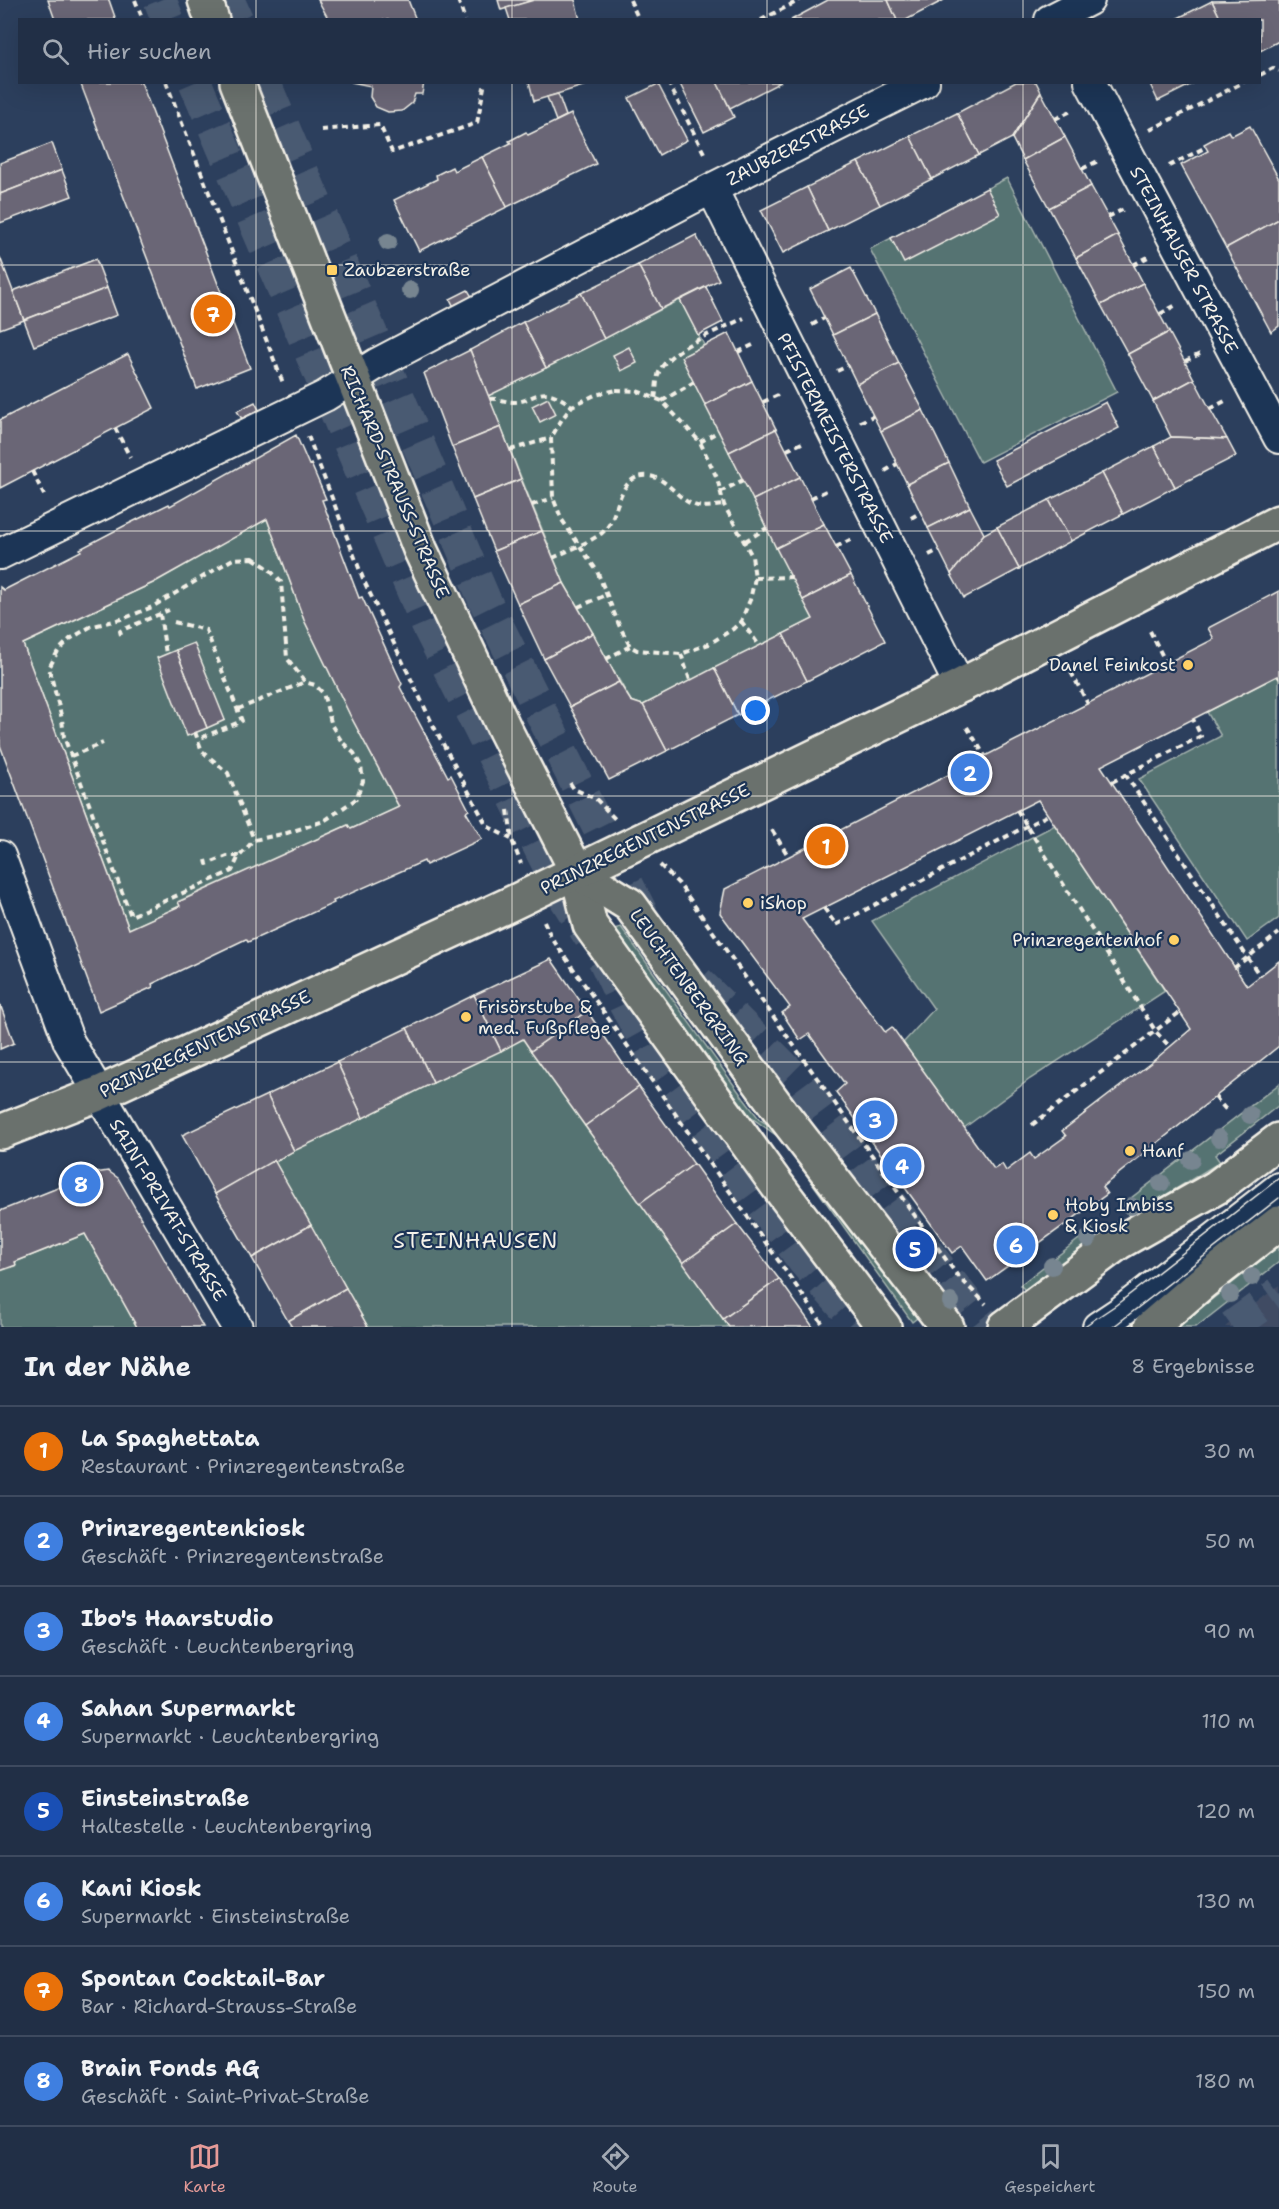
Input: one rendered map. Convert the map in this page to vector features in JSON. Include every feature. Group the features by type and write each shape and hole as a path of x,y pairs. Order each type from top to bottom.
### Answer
{"main road":[{"path":"205,0 211,18"},
{"name":"RICHARD-STRAUSS-STRASSE","path":"238,84 352,380 425,560 510,741 577,872"},
{"name":"PRINZREGENTENSTRASSE","path":"0,1132 98,1094 577,872 960,686 1279,522"},
{"path":"577,872 590,925 777,1185 884,1327"},
{"name":"LEUCHTENBERGRING","path":"577,872 630,905 781,1112 947,1327"},
{"path":"1005,1327 1118,1243 1209,1192 1279,1140"},
{"path":"1151,1327 1202,1283 1279,1223"}],"street":[{"path":"1055,14 1089,0"},
{"name":"ZAUBZERSTRASSE","path":"0,554 294,410 396,354 712,189 920,84"},
{"name":"STEINHAUSER STRASSE","path":"1083,95 1136,193 1279,438"},
{"name":"PFISTERMEISTERSTRASSE","path":"712,189 960,686"},
{"name":"SAINT-PRIVAT-STRASSE","path":"0,856 69,1042 237,1327"},
{"path":"1098,1327 1279,1188"}],"path":[{"path":"135,0 142,18"},
{"path":"458,0 464,18"},
{"path":"630,0 638,18"},
{"path":"765,18 800,0"},
{"path":"1261,74 1273,68 1279,71"},
{"path":"167,84 294,410 310,441 364,581 432,725 487,826 512,840"},
{"path":"321,130 380,125 392,152 477,123 485,84"},
{"path":"669,84 705,155"},
{"path":"1082,169 1240,84"},
{"path":"1055,119 1083,95"},
{"path":"1108,217 1136,193 1206,147"},
{"path":"1133,265 1156,253"},
{"path":"1160,314 1182,302"},
{"path":"656,398 659,372 668,359 679,351 769,305"},
{"path":"738,352 762,342"},
{"path":"1185,361 1208,349"},
{"path":"662,401 694,382"},
{"path":"616,390 637,392 656,398 662,401 700,442 717,478 724,505 732,523 752,556 755,578 750,600 741,621 709,644 681,654 637,650 630,646 597,571 561,520 553,498 551,438 572,406 595,395 616,390"},
{"path":"763,402 786,391"},
{"path":"490,399 526,401 539,393 560,397 572,406"},
{"path":"1210,409 1234,396"},
{"path":"116,428 130,457"},
{"path":"700,442 718,431"},
{"path":"510,450 551,438"},
{"path":"787,450 810,439"},
{"path":"32,471 46,499"},
{"path":"553,558 604,532 628,484 640,477 649,476 658,479 692,505 707,507 724,505"},
{"path":"720,492 743,480"},
{"path":"811,498 834,487"},
{"path":"532,505 553,498"},
{"path":"745,541 767,528"},
{"path":"836,547 858,536"},
{"path":"253,558 268,568 280,582 287,658 305,681 315,685 323,693 332,726 342,742 354,753 361,766 363,781 356,799 324,821 254,840 232,871 131,916 71,756 64,737 62,719 49,668 58,651 70,639 90,627 125,618 152,607 233,559 253,558"},
{"path":"755,578 792,577"},
{"path":"578,607 606,595"},
{"path":"121,635 120,631 170,610"},
{"path":"160,614 166,654"},
{"path":"741,621 759,645"},
{"path":"174,622 206,630 242,721 198,739"},
{"path":"1150,631 1166,663"},
{"path":"606,659 630,646"},
{"path":"681,654 690,680"},
{"path":"1071,672 1088,704"},
{"path":"238,709 305,681"},
{"path":"1112,782 1201,736 1193,719"},
{"path":"967,727 985,756"},
{"path":"195,732 202,751 228,773 254,840"},
{"path":"71,756 103,742"},
{"path":"1125,774 1260,976"},
{"path":"569,781 574,789 596,800"},
{"path":"1017,810 1156,1032 1170,1047"},
{"path":"824,908 836,926 1048,815"},
{"path":"772,830 789,856"},
{"path":"206,860 207,864 227,856 241,856"},
{"path":"679,884 957,1275 983,1301"},
{"path":"1234,968 1279,933"},
{"path":"551,938 825,1327"},
{"path":"1032,1125 1180,1012"},
{"path":"1215,1097 1227,1111"},
{"path":"950,1280 957,1275"}],"shaded area":[{"path":"1279,1285 1279,1327 1225,1327"}],"green space":[{"path":"1007,178 1117,392 980,462 870,249"},
{"path":"680,300 704,345 682,357 813,619 643,705 631,701 564,583 488,396"},
{"path":"267,519 304,620 350,715 399,807 351,829 348,825 179,901 180,906 129,929 23,644 153,583"},
{"path":"1277,676 1279,679 1279,918 1247,941 1139,779 1221,736 1207,712"},
{"path":"1055,825 1165,991 1030,1079 964,1128 903,1043 934,1009 872,921"},
{"path":"621,927 760,1120 778,1130 788,1141 917,1318 912,1322 780,1138 745,1113 614,929"},
{"path":"523,1039 729,1327 368,1327 274,1160"},
{"path":"1279,1084 1279,1105 1215,1155 1220,1162 1130,1217 1122,1205"},
{"path":"1092,1229 1095,1234 1094,1241 1026,1291 1020,1285"},
{"path":"85,1234 137,1327 0,1327 0,1271 16,1266 15,1262"},
{"path":"1279,1246 1279,1262 1196,1327 1177,1327"}],"building":[{"path":"48,0 109,0 115,18 54,18"},
{"path":"318,0 408,0 415,18 328,18"},
{"path":"498,0 534,0 501,10"},
{"path":"534,0 575,0 580,18 509,18 506,8"},
{"path":"828,0 888,0 896,18 795,18"},
{"path":"888,0 944,0 910,18 896,18"},
{"path":"1279,0 1279,41 1261,50 1261,18 1220,18 1212,1"},
{"path":"1212,1 1220,18 1178,18"},
{"path":"81,84 142,84 250,368 197,389"},
{"path":"361,84 424,84 422,94 415,94 412,103 402,111 388,112 376,107 370,97 371,86"},
{"path":"530,84 589,84 534,101"},
{"path":"658,84 687,140 659,155 629,98"},
{"path":"680,84 718,84 734,117 704,132"},
{"path":"718,84 777,84 730,108"},
{"path":"1012,84 1037,84 1041,92 1012,138 979,155 957,113"},
{"path":"1150,84 1192,84 1158,101"},
{"path":"1041,92 1065,137 1023,160 1012,138"},
{"path":"558,94 566,116 556,121 547,97"},
{"path":"957,113 979,155 932,179 910,136"},
{"path":"571,114 596,164 507,207 482,157 511,143 509,141 526,132 528,135"},
{"path":"1250,126 1279,179 1279,219 1226,248 1181,165 1208,151 1204,144 1228,131 1231,136"},
{"path":"910,136 932,179 880,205 858,162"},
{"path":"1065,137 1091,186 1049,208 1023,160"},
{"path":"52,143 62,170 0,194 0,163"},
{"path":"482,157 507,207 419,251 394,200 437,179 436,175 452,167 454,171"},
{"path":"858,162 880,205 828,231 807,187"},
{"path":"62,170 72,196 0,223 0,194"},
{"path":"1091,186 1118,235 1076,258 1049,208"},
{"path":"807,187 828,231 783,253 761,210"},
{"path":"987,188 1000,214 904,263 891,238"},
{"path":"1279,219 1279,326 1271,332 1226,248"},
{"path":"696,235 719,280 661,309 638,265"},
{"path":"1118,235 1143,283 1101,305 1076,258"},
{"path":"0,257 24,320 0,329"},
{"path":"96,259 107,288 24,320 13,291"},
{"path":"638,265 661,309 604,339 581,293"},
{"path":"851,268 875,314 833,335 810,289"},
{"path":"1143,283 1169,332 1128,354 1101,305"},
{"path":"706,287 723,322 698,335 680,300"},
{"path":"107,288 117,315 34,346 24,320"},
{"path":"468,290 472,297 454,307 450,299"},
{"path":"581,293 604,339 546,368 523,322"},
{"path":"875,314 899,363 857,384 833,335"},
{"path":"523,322 546,368 488,396 470,350"},
{"path":"1169,332 1194,379 1153,401 1128,354"},
{"path":"729,333 752,381 705,405 681,357"},
{"path":"629,347 637,363 621,371 613,355"},
{"path":"470,350 501,427 452,447 424,373"},
{"path":"128,354 154,408 0,488 0,420"},
{"path":"899,363 923,410 881,431 857,384"},
{"path":"1194,379 1227,439 1171,437 1153,401"},
{"path":"752,381 776,429 729,452 705,405"},
{"path":"548,398 556,414 540,422 532,406"},
{"path":"255,402 259,410 242,419 237,411"},
{"path":"1106,402 1119,428 1007,486 993,460"},
{"path":"923,410 949,463 907,484 881,431"},
{"path":"501,427 521,479 473,499 452,447"},
{"path":"776,429 800,477 753,500 729,452"},
{"path":"296,435 326,499 322,500 359,598 362,597 402,684 400,687 448,777 451,775 469,810 466,812 482,839 426,865 424,861 333,901 334,903 248,942 246,939 152,984 153,987 99,1011 0,745 0,587 4,590 81,551 80,549 124,526 169,504 170,506","holes":["267,519 304,620 350,715 399,807 351,829 348,825 178,902 180,906 129,929 23,644 153,583"]},
{"path":"1171,437 1227,439 1236,456 1175,487 1154,446"},
{"path":"1154,446 1175,487 1123,514 1102,473"},
{"path":"949,463 970,507 928,528 907,484"},
{"path":"1102,473 1123,514 1071,541 1049,500"},
{"path":"800,477 824,524 776,548 753,500"},
{"path":"521,479 542,531 494,551 473,499"},
{"path":"1049,500 1071,541 1019,569 997,527"},
{"path":"970,507 984,534 951,574 928,528"},
{"path":"824,524 851,575 803,600 776,548"},
{"path":"997,527 1019,569 964,598 951,574 984,534"},
{"path":"542,531 564,583 518,604 494,551"},
{"path":"851,575 885,641 807,681 783,634 813,619 803,600"},
{"path":"564,583 593,633 544,659 518,604"},
{"name":"Prinzregentenhof","path":"1279,591 1279,679 1277,676 1101,766 1247,986 1279,961 1279,1046 1102,1187 1107,1194 987,1281 962,1246 952,1253 836,1092 845,1084 809,1034 800,1040 782,1013 790,1007 720,913 725,889 1214,639 1208,628","holes":["1038,800 1191,1029 1062,1131 1066,1136 1034,1159 1030,1153 1006,1171 1002,1164 994,1169 892,1027 885,1032 802,919"]},
{"path":"593,633 619,682 570,707 544,659"},
{"path":"783,634 807,681 738,715 714,668"},
{"path":"194,643 225,720 207,728 176,650"},
{"path":"176,650 207,728 187,736 157,658"},
{"path":"714,668 738,715 667,751 643,705"},
{"path":"619,682 631,701 643,705 667,751 609,780 570,707"},
{"path":"551,959 587,1011 531,1051 523,1039 501,1051 474,995"},
{"path":"474,995 501,1051 433,1083 407,1028"},
{"path":"0,1004 14,1043 0,1049"},
{"path":"587,1011 639,1087 585,1126 531,1051"},
{"path":"407,1028 433,1083 363,1118 337,1062"},
{"path":"337,1062 363,1118 294,1151 267,1095"},
{"path":"639,1087 694,1164 640,1203 585,1126"},
{"path":"267,1095 294,1151 215,1194 182,1135"},
{"path":"274,1160 311,1225 252,1258 215,1194"},
{"path":"694,1164 737,1224 683,1263 640,1203"},
{"path":"108,1171 118,1178 203,1327 137,1327 85,1234 15,1262 16,1265 0,1271 0,1211 95,1173"},
{"path":"737,1224 779,1279 723,1319 683,1263"},
{"path":"311,1225 346,1288 288,1321 252,1258"},
{"path":"779,1279 813,1327 729,1327 723,1319"},
{"path":"346,1288 368,1327 292,1327 288,1321"}],"tunnel":[{"path":"160,0 167,18"},
{"path":"228,0 236,18"},
{"path":"196,84 427,624 564,896 590,937"},
{"path":"265,84 485,601 647,924"},
{"path":"604,959 625,1004 657,1062 803,1260 862,1327"},
{"path":"698,982 800,1083 918,1241 986,1327"},
{"path":"1232,1327 1279,1293"}],"tram line":[{"path":"1083,1327 1116,1305 1279,1178"},
{"path":"1113,1327 1279,1198"}],"place":[{"name":"Zaubzerstraße","path":"332,270"},
{"name":"Spontan Cocktail-Bar","path":"213,314"},
{"name":"Danel Feinkost","path":"1188,665"},
{"name":"Prinzregentenkiosk","path":"970,773"},
{"name":"La Spaghettata","path":"826,846"},
{"name":"iShop","path":"748,903"},
{"name":"Prinzregentenhof","path":"1174,940"},
{"name":"Frisörstube & med. Fußpflege","path":"466,1017"},
{"name":"Ibo's Haarstudio","path":"875,1120"},
{"name":"Hanf","path":"1130,1151"},
{"name":"Sahan Supermarkt","path":"902,1166"},
{"name":"Brain Fonds AG","path":"81,1184"},
{"name":"Hoby Imbiss & Kiosk","path":"1053,1215"},
{"name":"Kani Kiosk","path":"1016,1245"},
{"name":"Einsteinstraße","path":"915,1249"}],"district":[{"name":"STEINHAUSEN","path":"476,1241"}]}
